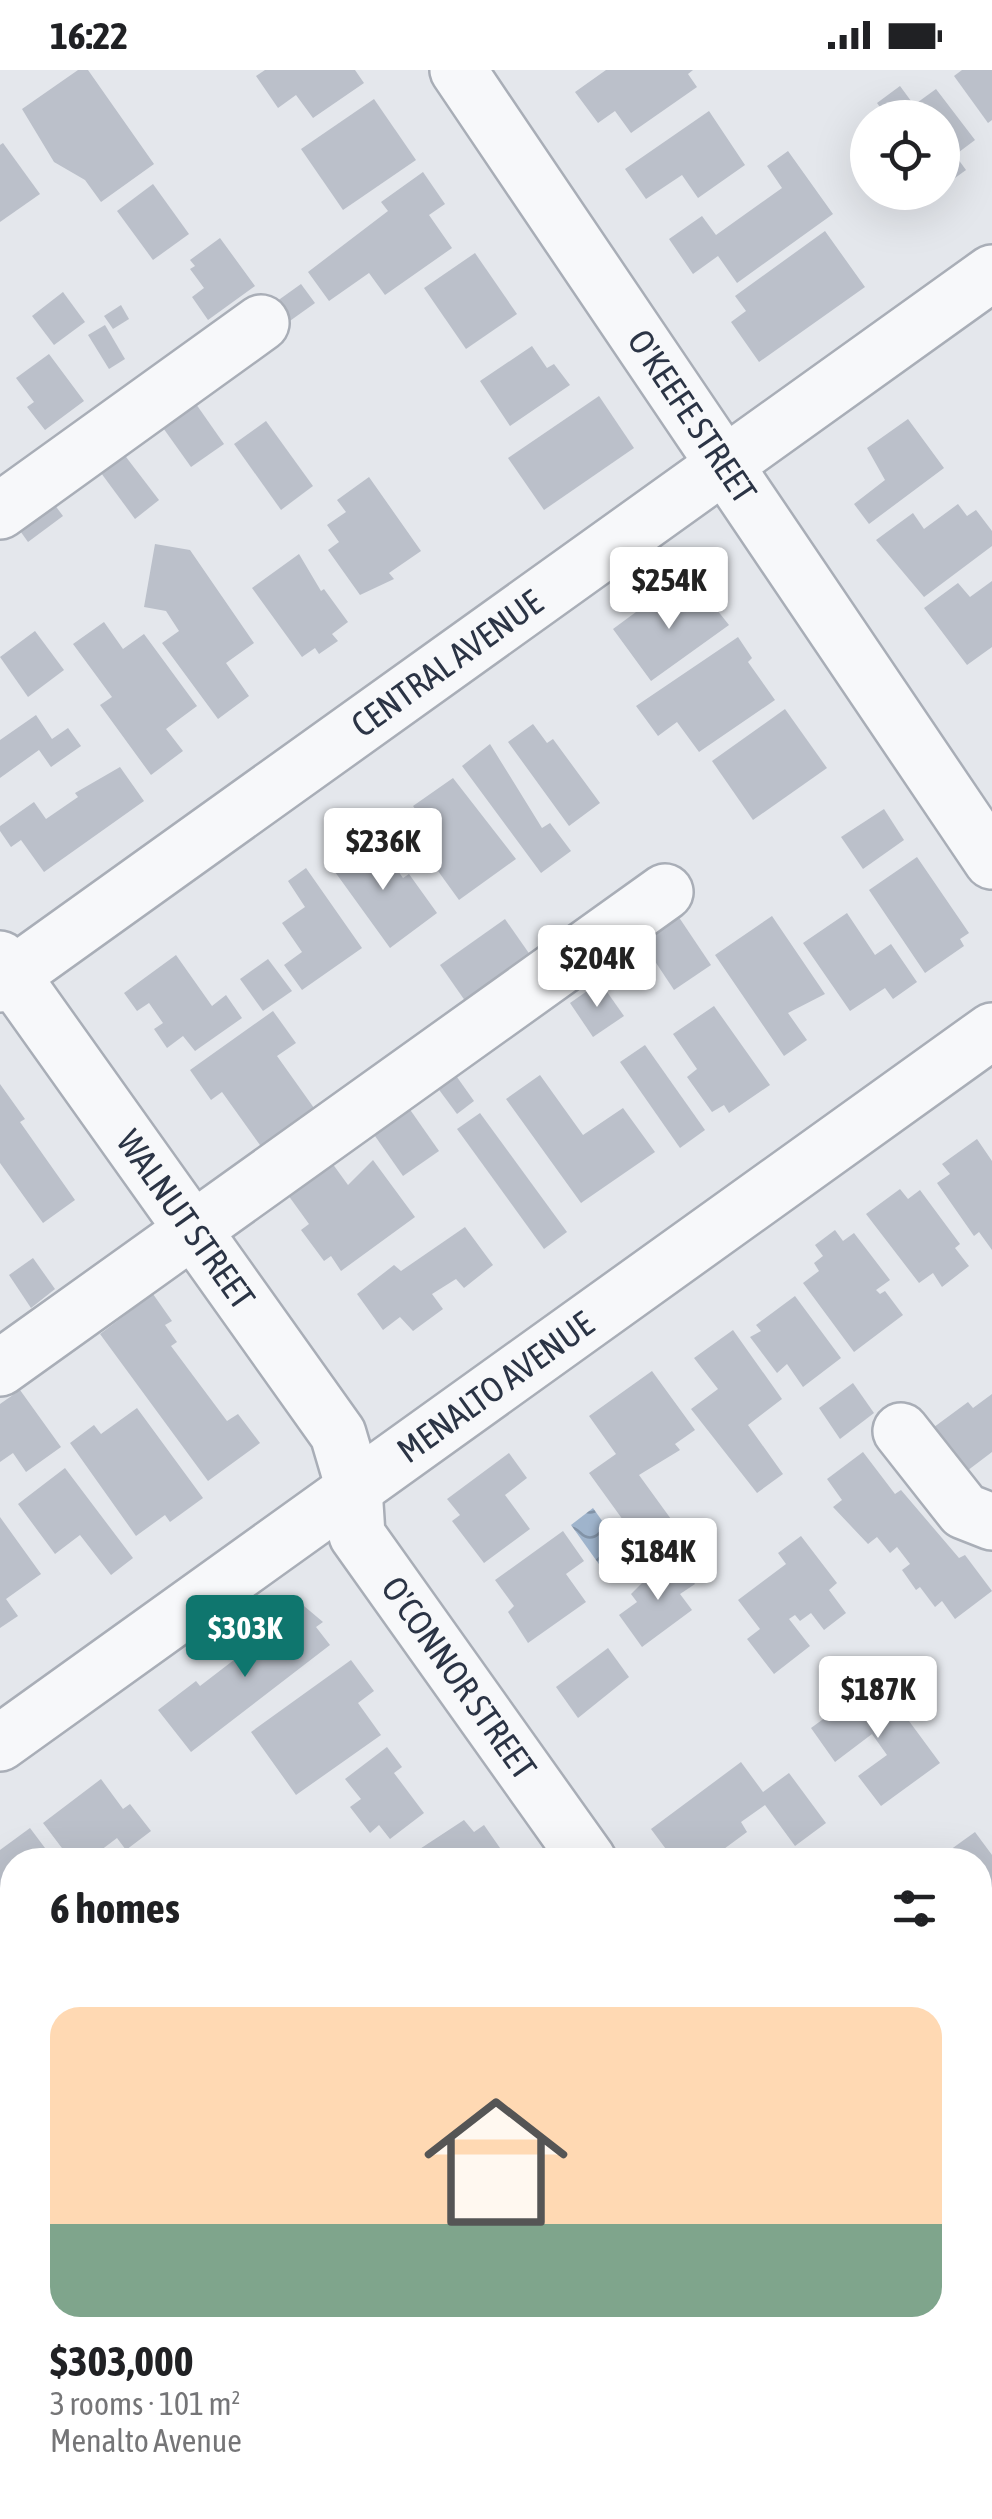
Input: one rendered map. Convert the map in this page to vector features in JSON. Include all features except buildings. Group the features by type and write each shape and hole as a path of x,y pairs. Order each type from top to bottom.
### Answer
{"street":[{"name":"O'KEEFE STREET","path":"458,70 992,860"},
{"name":"CENTRAL AVENUE","path":"4,972 117,904 992,273"},
{"path":"0,511 261,324"},
{"path":"0,1368 193,1234 665,892"},
{"name":"WALNUT STREET","path":"4,972 338,1434 354,1488"},
{"name":"MENALTO AVENUE","path":"0,1743 992,1032"},
{"path":"901,1431 964,1511 992,1522"},
{"name":"O'CONNOR STREET","path":"354,1488 357,1534 579,1848"}],"water":[{"path":"593,1508 632,1563 611,1581 571,1525"}]}
